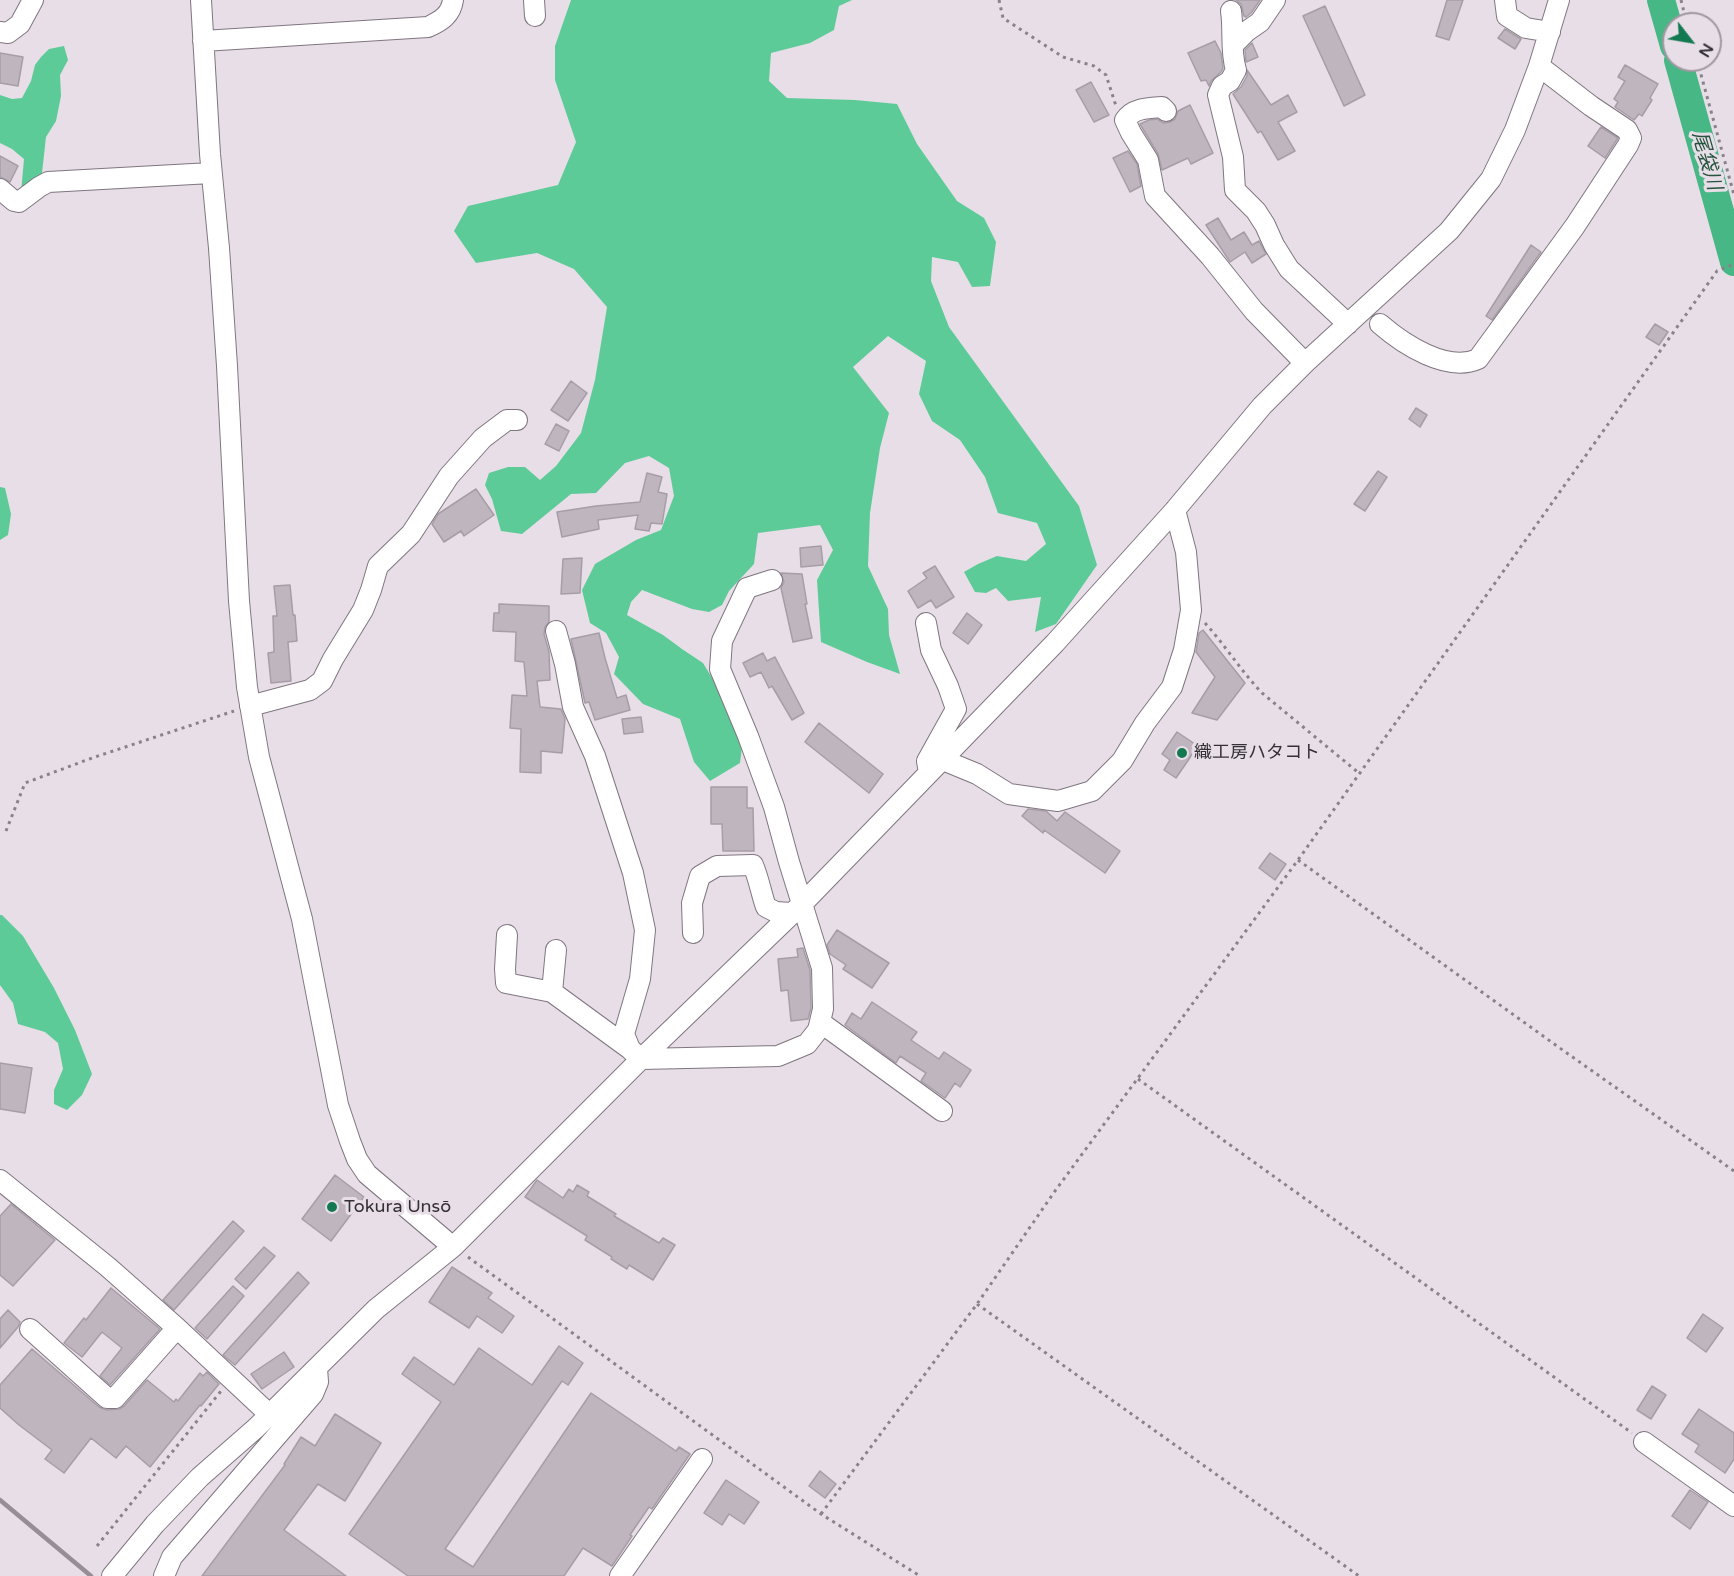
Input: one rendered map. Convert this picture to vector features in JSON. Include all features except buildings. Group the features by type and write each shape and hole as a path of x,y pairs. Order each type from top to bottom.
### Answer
{"street":[{"path":"0,32 8,33 20,24 33,0"},
{"path":"201,0 227,366 238,601 250,706 259,757 302,919 338,1105 350,1142 367,1174 453,1247"},
{"path":"203,41 428,27 442,21 452,9 453,0"},
{"path":"1233,45 1260,22 1275,0"},
{"path":"1505,0 1507,16 1526,28 1550,32"},
{"path":"113,1575 155,1524 200,1477 269,1414 376,1309 453,1247 636,1054 797,909 1056,643 1175,510 1262,406 1305,363 1449,231 1491,179 1515,130 1539,66 1559,0"},
{"path":"1232,11 1232,57 1236,70 1230,81 1222,86 1218,95 1233,157 1235,190 1256,211 1289,269 1348,324"},
{"path":"1380,324 1394,336 1419,351 1446,362 1469,363 1478,359 1575,226 1628,146 1631,138 1627,130 1539,66"},
{"path":"1166,111 1162,107 1143,109 1129,114 1125,120 1148,160 1155,196 1210,256 1254,311 1305,363"},
{"path":"0,189 14,201 19,202 48,182 212,173"},
{"path":"250,706 310,690 322,681 363,610 378,566 411,534 449,476 483,438 507,420 517,420"},
{"path":"926,623 931,650 948,686 956,710 927,761 936,766 977,774 1009,794 1058,801 1092,791 1122,761 1145,723 1172,687 1184,650 1191,608 1186,552 1175,510"},
{"path":"507,935 506,983 552,992 636,1054 778,1056 807,1044 818,1030 823,1009 822,968 797,909 789,862 774,807 720,669 722,641 747,588 772,580"},
{"path":"556,631 566,664 573,707 595,756 626,851 645,930 640,979 624,1034 636,1054"},
{"path":"693,933 692,903 700,876 717,866 753,865 759,878 766,908 776,912 797,909"},
{"path":"552,992 556,950"},
{"path":"820,1022 942,1111"},
{"path":"0,1179 108,1267 269,1414"},
{"path":"30,1329 107,1398 116,1398 177,1328"},
{"path":"164,1576 172,1557 314,1394 318,1382 316,1368"},
{"path":"1644,1442 1734,1506"},
{"path":"620,1576 702,1459"}],"path":[{"path":"999,0 1003,18 1064,57 1094,66 1106,75 1116,107 1125,120"},
{"path":"1700,72 1734,195"},
{"path":"821,1514 977,1304 1055,1191 1360,774 1717,271 1734,264"},
{"path":"1191,608 1262,693 1360,774"},
{"path":"6,831 25,783 92,758 250,706"},
{"path":"1298,860 1734,1171"},
{"path":"1138,1079 1644,1442"},
{"path":"453,1247 821,1514 920,1576"},
{"path":"977,1304 1359,1576"},
{"path":"97,1546 231,1379"}],"green space":[{"path":"571,0 852,0 839,6 834,30 810,43 771,53 769,81 787,98 897,104 917,144 957,201 984,218 996,242 990,286 972,287 958,262 932,257 931,281 949,327 1079,506 1097,565 1056,624 1035,632 1041,597 1008,601 996,588 986,593 975,592 964,572 997,556 1026,561 1046,544 1037,523 998,513 985,477 960,440 932,421 919,394 926,361 888,336 853,367 889,413 880,448 870,513 868,566 888,609 889,635 900,674 821,642 817,580 833,550 820,525 758,533 754,564 729,591 722,605 709,612 692,609 642,590 631,602 627,615 663,635 703,663 732,711 743,739 740,763 710,781 694,762 680,719 643,704 614,674 619,657 606,633 590,623 582,590 595,564 636,540 661,530 674,496 669,468 649,456 625,463 596,493 571,494 522,534 501,531 492,499 485,485 489,473 508,467 525,467 540,480 556,466 581,433 595,380 607,307 574,269 537,253 476,263 454,231 468,206 558,185 576,142 555,80 555,46"},
{"path":"64,46 68,60 60,75 61,96 56,121 46,137 41,182 21,192 24,159 0,143 0,95 12,99 22,98 31,81 35,65 41,57 49,49"},
{"path":"0,487 5,488 11,514 8,535 0,540"},
{"path":"0,915 23,936 54,988 75,1030 92,1074 82,1095 67,1110 54,1104 54,1090 63,1069 58,1043 45,1032 18,1024 13,1003 0,985"}],"waterway":[{"name":"尾袋川","path":"1661,0 1664,12"},
{"name":"尾袋川","path":"1681,72 1734,262"}],"railway":[{"path":"0,1500 91,1576"}],"place":[{"name":"織工房ハタコト","path":"1182,753"},
{"name":"Tokura Unsō","path":"332,1207"}]}
